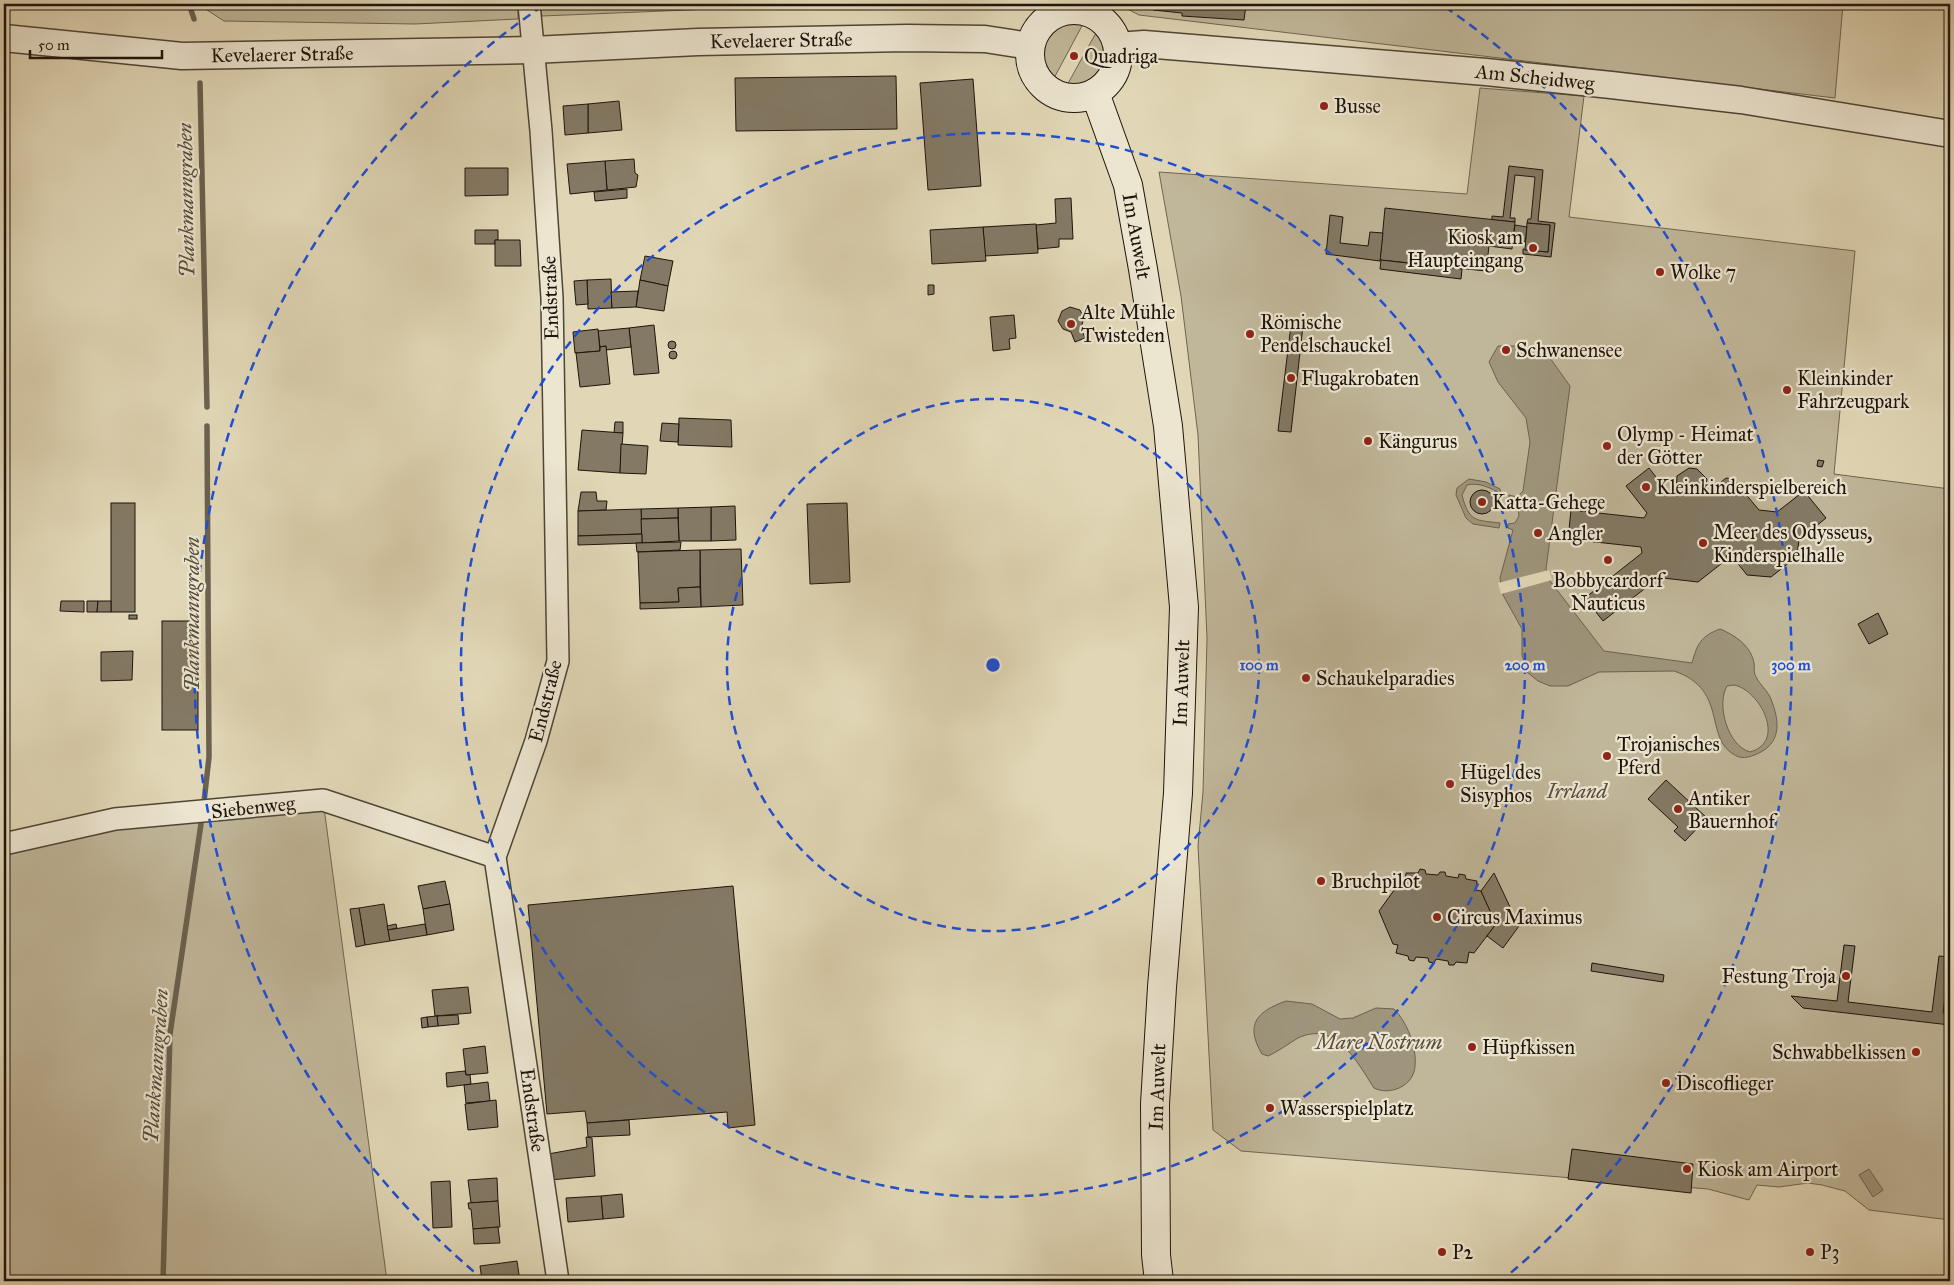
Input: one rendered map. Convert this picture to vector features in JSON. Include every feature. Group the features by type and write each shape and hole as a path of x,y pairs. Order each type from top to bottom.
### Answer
{"main road":[{"path":"1074,7 1101,19 1111,31 1117,46 1114,72 1107,83 1095,93 1081,98 1067,98 1053,93 1042,84 1034,72 1030,60 1030,46 1038,28 1054,15 1074,7"},
{"name":"Im Auwelt","path":"1095,93 1128,185 1143,269 1168,426 1184,607 1178,794 1162,987 1155,1104 1156,1255 1159,1281"}],"street":[{"path":"528,4 532,50"},
{"name":"Kevelaerer Straße","path":"4,38 182,56 532,50 698,42 907,38 986,39 1030,46"},
{"name":"Am Scheidweg","path":"1117,46 1144,44 1537,77 1741,100 1950,134"},
{"name":"Endstraße","path":"532,50 541,131 552,298 558,661 536,741 495,857 558,1281"},
{"name":"Siebenweg","path":"4,844 115,819 323,800 495,857"}],"green space":[{"path":"202,4 518,4 518,19 415,24 224,21 204,8"},
{"path":"540,4 834,4 542,16"},
{"path":"1118,4 1843,4 1835,98 1139,15"},
{"path":"1075,22 1083,24 1053,80 1045,71 1041,62 1043,44 1055,30"},
{"path":"1097,31 1103,41 1106,52 1103,72 1089,85 1079,88 1066,87"},
{"name":"Irrland","path":"1480,88 1584,96 1569,217 1855,251 1834,474 1950,489 1950,1220 1869,1210 1845,1191 1808,1183 1779,1187 1757,1185 1749,1200 1708,1189 1241,1151 1213,1130 1198,846 1203,792 1207,638 1198,435 1181,296 1159,172 1467,194"},
{"path":"323,800 387,1281 4,1281 4,844"}],"water":[{"path":"1498,346 1516,346 1545,351 1570,386 1546,569 1550,581 1604,651 1692,663 1696,651 1704,638 1720,629 1742,642 1750,651 1755,675 1770,696 1776,714 1776,735 1773,742 1761,752 1739,757 1728,750 1721,740 1710,703 1703,690 1692,680 1674,671 1599,672 1568,686 1550,686 1538,681 1527,672 1522,655 1522,629 1503,595 1500,578 1513,530 1508,528 1508,524 1515,523 1519,516 1518,508 1509,499 1509,495 1517,497 1523,491 1530,442 1526,418 1498,382 1489,362","holes":["1734,685 1744,689 1753,696 1760,706 1766,717 1768,728 1767,738 1761,746 1750,752 1736,742 1726,724 1724,714 1723,703 1727,686"]},
{"path":"1469,479 1486,482 1500,489 1501,494 1485,486 1471,484 1467,485 1462,495 1467,510 1474,518 1500,523 1499,528 1473,524 1466,518 1456,495 1457,488"},
{"name":"Mare Nostrum","path":"1286,1001 1312,1004 1340,1019 1353,1018 1376,1008 1394,1009 1407,1028 1413,1043 1414,1073 1406,1084 1394,1090 1387,1091 1374,1088 1353,1056 1344,1046 1324,1035 1311,1034 1298,1038 1268,1056 1262,1054 1254,1034 1257,1020 1268,1009"},
{"path":"1869,1169 1883,1190 1873,1197 1859,1175"}],"pier":[{"path":"1549,570 1552,580 1501,594 1498,583"}],"building":[{"path":"1154,4 1246,4 1244,20 1182,16 1182,13 1153,10"},
{"path":"1802,4 1810,4 1809,9 1801,8"},
{"path":"896,76 897,129 736,131 735,78"},
{"path":"973,79 981,186 928,190 920,83"},
{"path":"619,101 622,130 588,133 588,104"},
{"path":"588,104 588,133 565,135 563,106"},
{"path":"634,159 635,173 638,175 636,187 607,190 605,161"},
{"path":"605,161 607,190 570,194 567,164"},
{"path":"1509,166 1543,170 1538,221 1555,223 1551,257 1523,254 1523,249 1548,252 1550,225 1527,223 1528,219 1531,219 1535,177 1515,175 1510,218 1515,218 1515,222 1492,220 1492,216 1503,217"},
{"path":"465,168 508,168 508,195 465,196"},
{"path":"627,189 627,198 595,201 594,192"},
{"path":"1071,198 1073,239 1059,239 1059,247 1038,249 1036,225 1056,223 1055,199"},
{"path":"1385,208 1515,222 1512,249 1489,246 1486,271 1380,260"},
{"path":"1330,215 1343,217 1340,243 1368,246 1370,232 1383,233 1380,261 1326,254"},
{"path":"1527,223 1550,225 1548,252 1525,250"},
{"path":"1036,224 1038,253 985,256 983,227"},
{"path":"1515,225 1527,227 1525,242 1513,241"},
{"path":"983,227 986,261 932,264 930,230"},
{"path":"475,230 498,230 498,240 495,240 495,244 475,244"},
{"path":"495,240 520,240 521,266 495,266"},
{"path":"645,256 673,261 668,286 640,280"},
{"path":"1381,260 1462,269 1461,279 1380,269"},
{"path":"611,279 612,308 588,309 587,280"},
{"path":"587,280 588,304 576,305 574,281"},
{"path":"640,280 668,286 664,311 636,307"},
{"path":"928,285 934,285 934,294 928,295"},
{"path":"638,291 636,307 612,308 611,292"},
{"name":"Alte Mühle Twisteden","path":"1070,307 1080,310 1084,318 1081,328 1085,338 1075,342 1071,332 1063,329 1058,321 1062,311"},
{"path":"1014,315 1016,338 1009,339 1010,349 993,351 990,317"},
{"path":"654,325 659,373 634,375 629,328"},
{"name":"Flugakrobaten","path":"1291,325 1303,326 1291,432 1278,431"},
{"path":"629,328 631,347 606,350 606,346 600,347 598,331"},
{"path":"598,329 600,351 575,353 573,332"},
{"path":"672,341 676,345 672,349 668,345"},
{"path":"606,346 610,384 580,387 576,353 600,351 600,347"},
{"path":"673,351 677,355 673,359 669,355"},
{"path":"679,418 731,420 732,447 678,445"},
{"path":"615,422 623,422 623,433 614,433"},
{"path":"662,423 679,424 678,442 660,441"},
{"path":"582,430 623,433 620,473 578,470"},
{"path":"621,444 648,446 646,474 620,473"},
{"path":"1818,460 1824,461 1822,467 1817,466"},
{"name":"Meer des Odysseus, Kinderspielhalle","path":"1649,468 1670,495 1676,493 1677,476 1689,468 1697,469 1707,479 1704,496 1726,478 1733,479 1759,510 1777,512 1804,491 1826,518 1799,540 1796,563 1790,562 1771,577 1747,575 1731,555 1732,552 1727,552 1726,560 1698,582 1663,578 1661,576 1603,621 1585,598 1642,553 1641,547 1568,539 1571,510 1644,518 1647,513 1626,486"},
{"name":"Katta-Gehege","path":"1482,490 1491,493 1494,502 1491,511 1482,514 1473,511 1470,502 1473,493"},
{"path":"581,492 596,492 597,501 607,501 606,510 578,511"},
{"path":"111,503 135,503 135,612 111,612"},
{"path":"847,503 850,582 810,584 807,504"},
{"path":"735,506 736,540 711,541 711,507"},
{"path":"711,507 711,541 679,541 678,508"},
{"path":"678,508 678,518 641,519 641,509"},
{"path":"641,509 642,534 578,536 578,511"},
{"path":"678,518 679,541 642,543 641,519"},
{"path":"642,534 642,543 578,545 578,536"},
{"path":"681,542 680,550 637,552 636,543"},
{"path":"741,549 743,605 701,607 700,550"},
{"path":"700,550 700,587 678,588 679,602 640,603 638,552"},
{"path":"700,587 701,607 640,609 640,603 679,602 678,588"},
{"path":"61,601 84,601 84,612 60,611"},
{"path":"87,601 98,601 97,612 87,612"},
{"path":"98,601 111,601 111,612 97,612"},
{"path":"1878,613 1888,634 1869,644 1858,624"},
{"path":"129,615 137,615 137,619 129,619"},
{"path":"162,621 198,621 198,730 162,730"},
{"path":"133,651 132,680 101,681 101,652"},
{"name":"Antiker Bauernhof","path":"1666,780 1707,818 1685,841 1674,831 1678,827 1648,799"},
{"name":"Circus Maximus","path":"1420,869 1425,870 1426,874 1438,875 1440,872 1445,872 1446,876 1458,878 1459,874 1465,875 1466,879 1477,881 1476,890 1481,891 1496,924 1474,953 1469,952 1467,963 1456,962 1454,965 1449,965 1448,961 1436,959 1434,963 1429,962 1428,958 1416,957 1414,961 1409,960 1408,956 1396,953 1398,945 1393,944 1379,911 1400,882 1405,882 1406,873 1418,873"},
{"path":"1494,873 1519,926 1503,948 1487,936 1496,924 1481,891"},
{"path":"445,881 450,904 423,909 418,886"},
{"path":"733,886 755,1125 728,1128 727,1112 587,1123 585,1111 547,1114 528,905"},
{"path":"384,904 390,941 365,945 359,908"},
{"path":"450,904 454,930 427,935 423,909"},
{"path":"359,908 365,945 356,947 350,909"},
{"path":"396,924 397,928 388,930 387,926"},
{"path":"425,924 427,935 390,941 388,930"},
{"name":"Festung Troja","path":"1844,945 1855,946 1848,1002 1932,1012 1939,956 1950,957 1943,1013 1950,1014 1950,1025 1803,1008 1791,996 1837,1001"},
{"path":"1592,963 1664,975 1663,982 1591,971"},
{"path":"468,987 471,1013 435,1016 432,990"},
{"path":"458,1015 459,1024 438,1026 437,1016"},
{"path":"437,1016 438,1026 428,1027 427,1017"},
{"path":"427,1017 428,1027 422,1028 421,1018"},
{"path":"485,1046 488,1073 466,1075 463,1049"},
{"path":"465,1071 466,1075 470,1075 471,1084 447,1087 446,1073"},
{"path":"488,1082 490,1101 466,1103 464,1085"},
{"path":"496,1100 498,1127 468,1130 465,1104"},
{"path":"629,1120 630,1135 588,1137 587,1123"},
{"path":"586,1137 592,1138 595,1176 550,1180 548,1154 587,1147"},
{"path":"1572,1149 1693,1164 1691,1193 1568,1179"},
{"path":"497,1178 498,1201 471,1203 468,1180"},
{"path":"450,1181 452,1227 433,1228 431,1182"},
{"path":"622,1194 624,1217 603,1219 601,1196"},
{"path":"601,1196 603,1219 568,1222 566,1198"},
{"path":"498,1201 500,1227 473,1229 471,1209 469,1209 468,1203"},
{"path":"498,1227 500,1243 474,1244 473,1229"},
{"path":"517,1261 520,1281 482,1281 480,1266"}],"waterway":[{"name":"Plankmanngraben","path":"189,4 194,19"},
{"name":"Plankmanngraben","path":"200,83 207,407"},
{"name":"Plankmanngraben","path":"204,802 209,757 207,426"},
{"name":"Plankmanngraben","path":"163,1281 170,1034 201,824"}],"place":[{"name":"Quadriga","path":"1074,56"},
{"name":"Busse","path":"1324,106"},
{"name":"Kiosk am Haupteingang","path":"1533,248"},
{"name":"Wolke 7","path":"1660,272"},
{"name":"Alte Mühle Twisteden","path":"1071,324"},
{"name":"Römische Pendelschauckel","path":"1250,334"},
{"name":"Schwanensee","path":"1506,350"},
{"name":"Flugakrobaten","path":"1291,378"},
{"name":"Kleinkinder Fahrzeugpark","path":"1787,390"},
{"name":"Kängurus","path":"1368,441"},
{"name":"Olymp - Heimat der Götter","path":"1607,446"},
{"name":"Kleinkinderspielbereich","path":"1646,487"},
{"name":"Katta-Gehege","path":"1482,502"},
{"name":"Angler","path":"1538,533"},
{"name":"Meer des Odysseus, Kinderspielhalle","path":"1703,543"},
{"name":"Bobbycardorf Nauticus","path":"1608,560"},
{"name":"Schaukelparadies","path":"1306,678"},
{"name":"Trojanisches Pferd","path":"1607,756"},
{"name":"Hügel des Sisyphos","path":"1450,784"},
{"name":"Antiker Bauernhof","path":"1678,809"},
{"name":"Bruchpilot","path":"1321,881"},
{"name":"Circus Maximus","path":"1437,917"},
{"name":"Festung Troja","path":"1846,976"},
{"name":"Hüpfkissen","path":"1472,1047"},
{"name":"Schwabbelkissen","path":"1916,1052"},
{"name":"Discoflieger","path":"1666,1083"},
{"name":"Wasserspielplatz","path":"1270,1108"},
{"name":"Kiosk am Airport","path":"1687,1169"},
{"name":"P2","path":"1442,1252"},
{"name":"P3","path":"1810,1252"}]}
